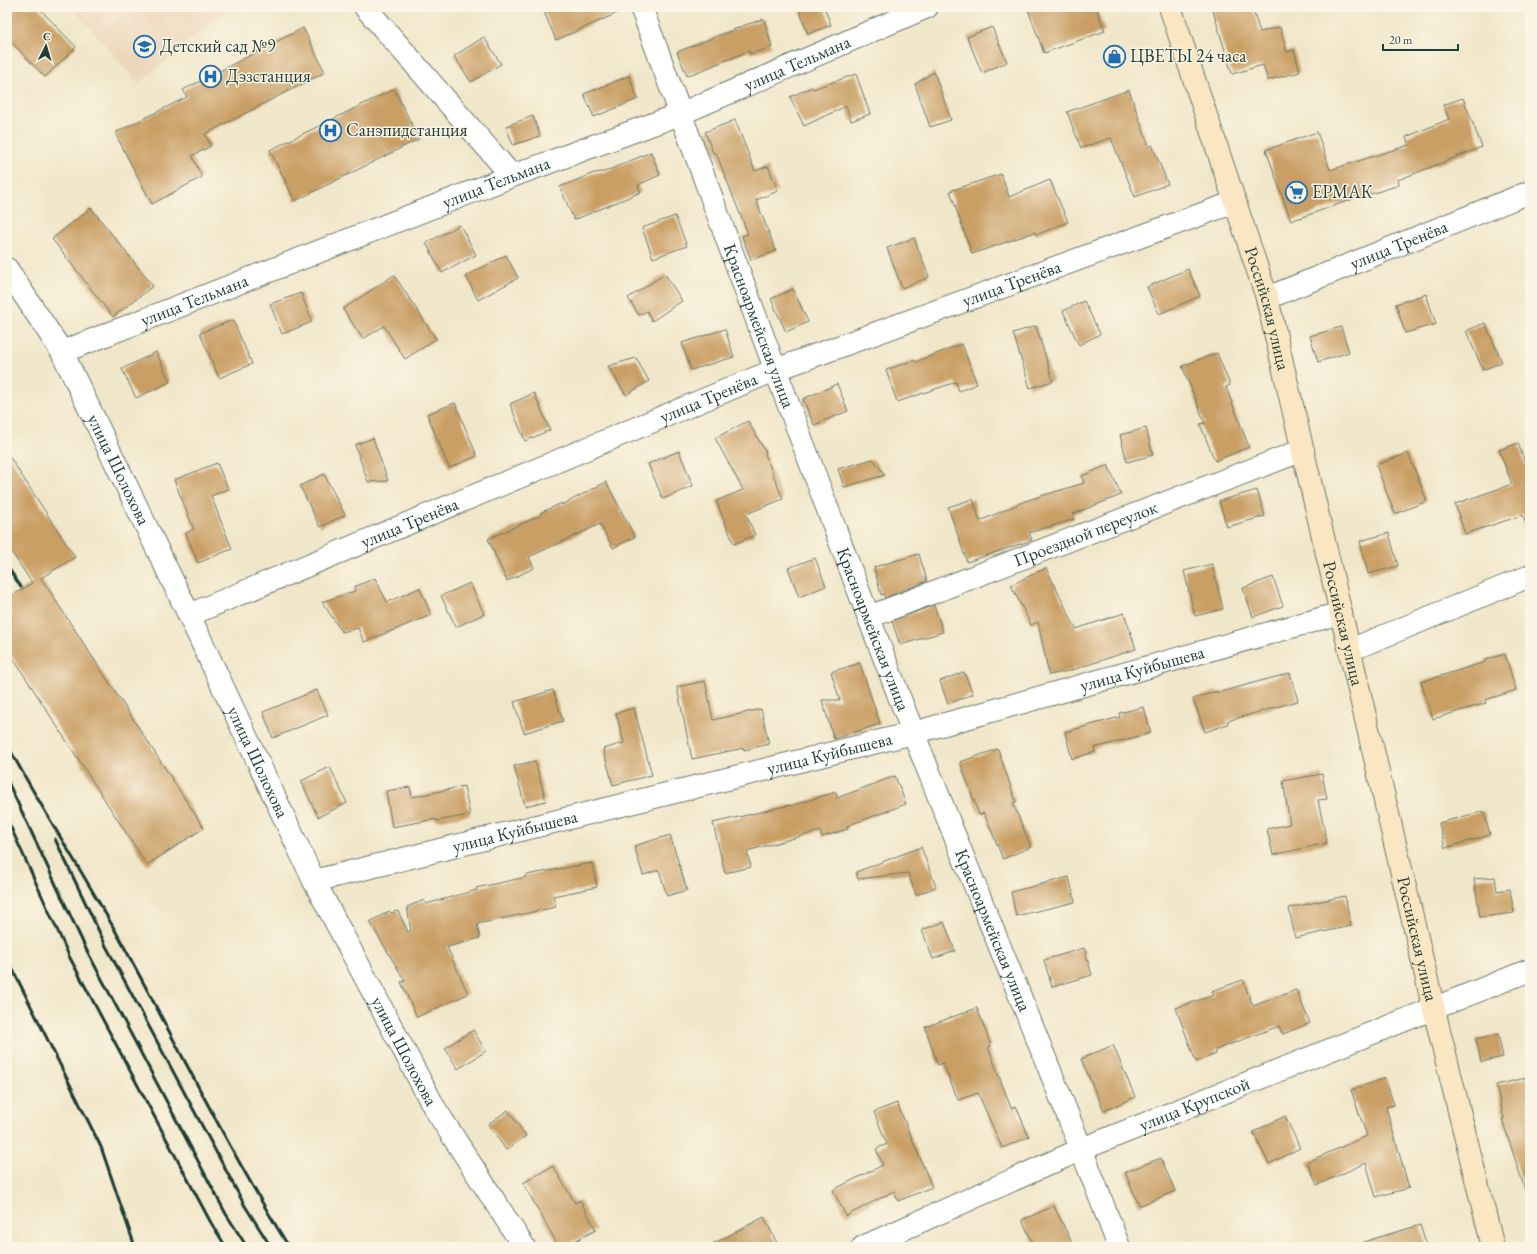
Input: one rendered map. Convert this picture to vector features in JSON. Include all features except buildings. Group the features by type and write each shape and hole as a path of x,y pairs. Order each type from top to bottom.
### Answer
{"main road":[{"name":"Российская улица","path":"1170,7 1267,298 1434,1010 1494,1247"}],"street":[{"path":"365,7 512,176"},
{"name":"Красноармейская улица","path":"641,7 775,370 869,618 1082,1149 1119,1247"},
{"name":"улица Тельмана","path":"62,352 512,176 680,114 927,7"},
{"name":"улица Тренёва","path":"1267,298 1530,192"},
{"name":"улица Тренёва","path":"189,615 775,370 1235,202"},
{"name":"улица Шолохова","path":"7,269 62,352 189,615 314,881 434,1107 524,1247"},
{"name":"Проездной переулок","path":"869,618 1303,450"},
{"path":"1350,650 1530,576"},
{"name":"улица Куйбышева","path":"314,881 914,733 1341,613"},
{"name":"улица Крупской","path":"863,1247 1082,1149 1434,1010 1530,970"}],"shaded area":[{"name":"Детский сад №9","path":"72,7 229,7 139,84"}],"railway":[{"path":"7,566 21,587"},
{"path":"7,744 108,918 224,1134 289,1247"},
{"path":"7,780 86,949 226,1214 247,1247"},
{"path":"7,819 70,958 210,1221 226,1247"},
{"path":"55,839 106,946 245,1206 271,1247"},
{"path":"7,958 101,1147 135,1247"}],"place":[{"name":"Детский сад №9","path":"145,46"},
{"name":"ЦВЕТЫ 24 часа","path":"1115,56"},
{"name":"Дэзстанция","path":"211,76"},
{"name":"Санэпидстанция","path":"331,130"},
{"name":"ЕРМАК","path":"1297,192"}]}
